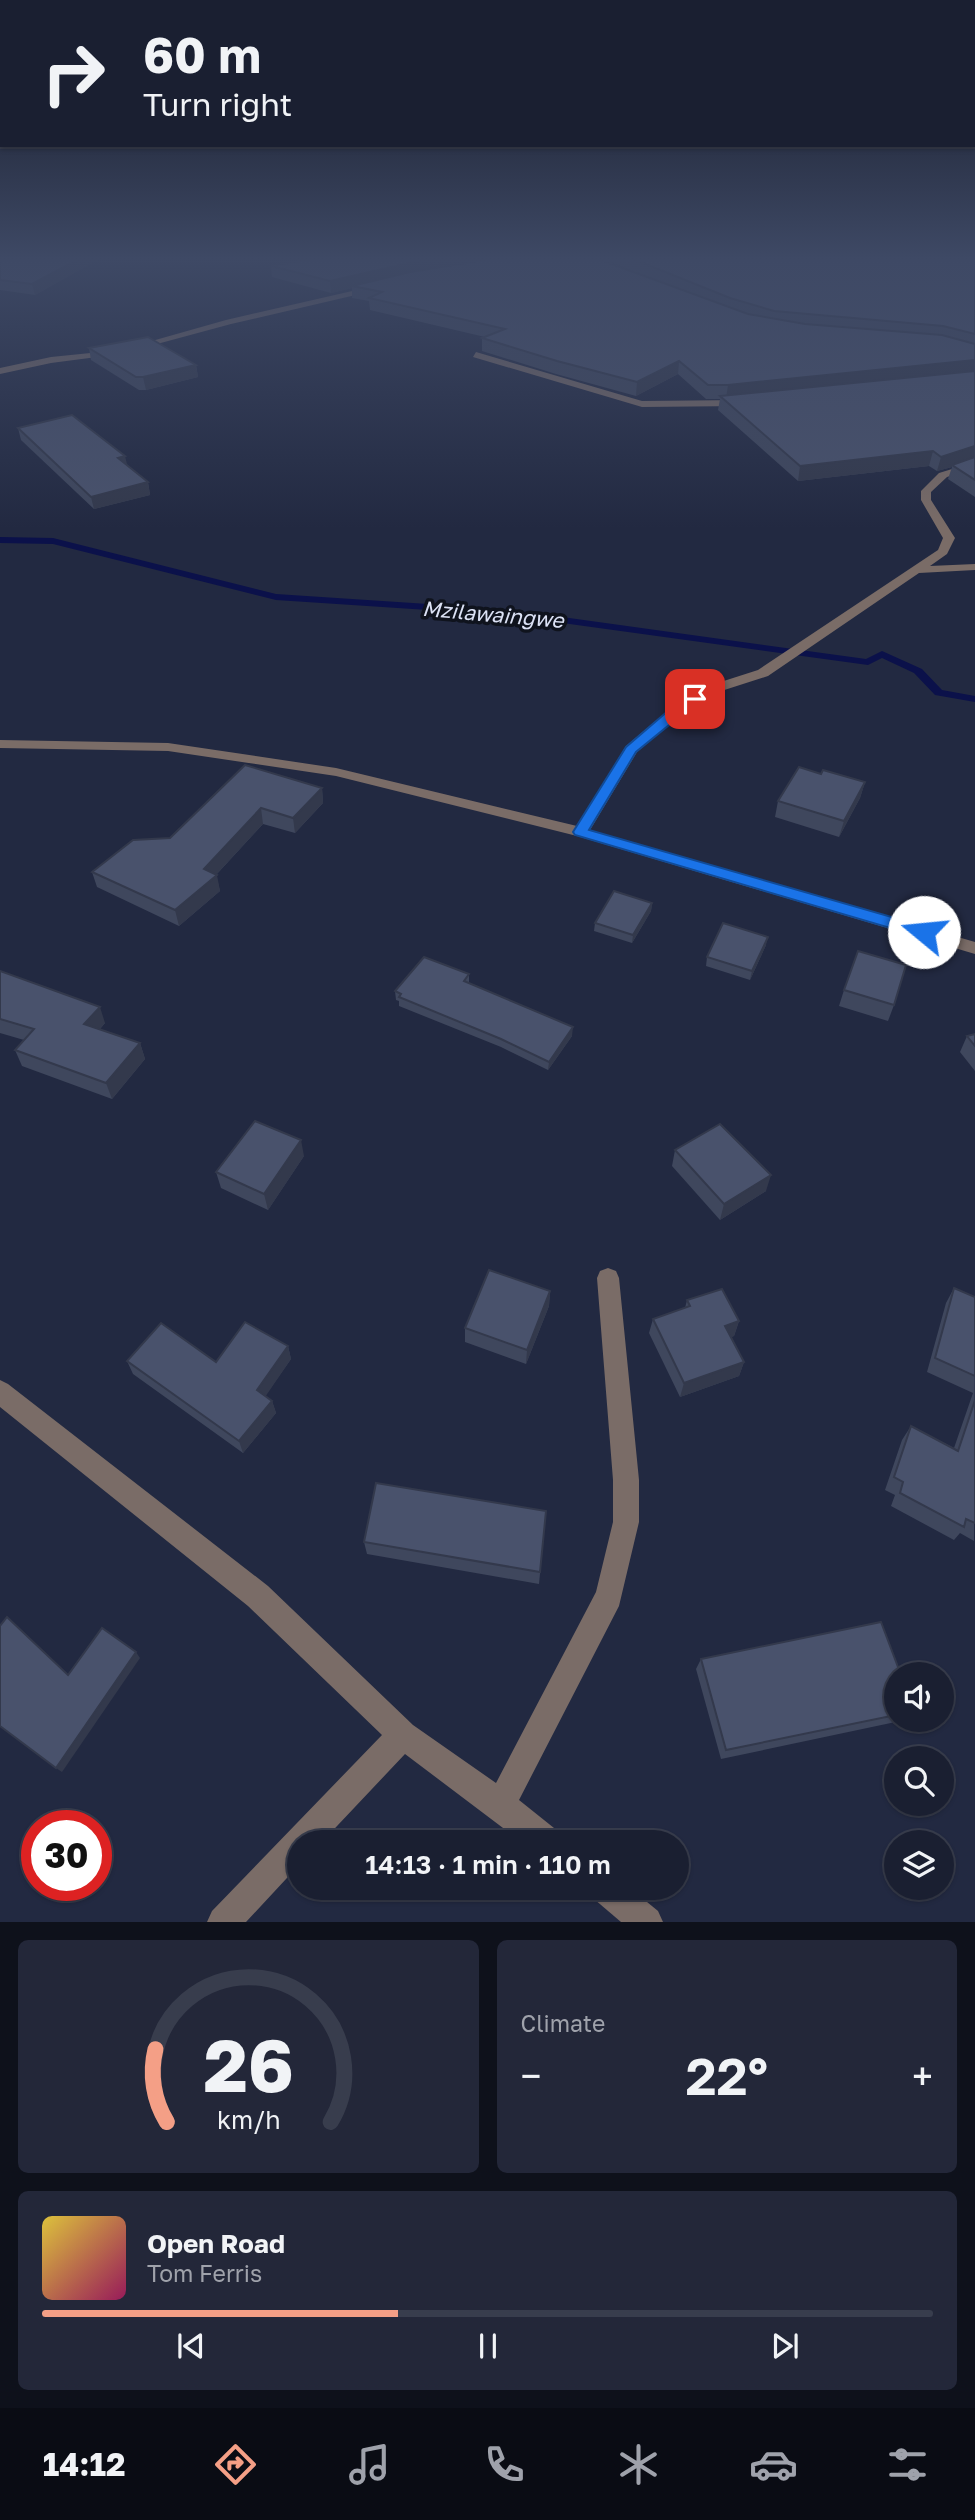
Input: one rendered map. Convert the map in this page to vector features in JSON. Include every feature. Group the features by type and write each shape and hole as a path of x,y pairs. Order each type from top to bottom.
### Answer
{"street":[{"path":"0,372 51,360 132,349"},
{"path":"476,355 642,404 704,405 747,402"},
{"path":"580,832 631,750 681,707 710,690 763,673 943,552 948,546 949,538 926,500 926,491 943,475 975,465"},
{"path":"917,570 975,567"},
{"path":"0,744 168,747 240,755 336,772 580,832 975,948"},
{"path":"501,1805 609,1596 620,1560 626,1522 626,1480 608,1279"},
{"path":"0,1392 258,1596 403,1735 532,1830"},
{"path":"223,1922 403,1735"},
{"path":"620,1900 647,1922"}],"building":[{"path":"90,349 168,349 196,365 143,377 136,377"},
{"path":"517,349 975,349 975,360 728,385 708,385 679,361 637,382"},
{"path":"975,371 975,446 941,457 933,451 800,466 720,396"},
{"path":"72,415 125,456 118,458 148,482 91,497 18,428"},
{"path":"975,457 975,480 952,465"},
{"path":"245,765 322,788 293,818 261,808 204,869 217,875 175,910 92,872 133,840 170,838"},
{"path":"799,767 821,774 823,770 865,782 844,821 778,801"},
{"path":"614,891 652,903 633,935 595,923"},
{"path":"723,923 768,937 752,971 707,957"},
{"path":"858,951 906,965 894,1005 844,990"},
{"path":"424,957 469,974 464,981 573,1027 549,1062 399,997 401,994 395,991"},
{"path":"0,971 100,1007 84,1024 140,1043 106,1083 15,1050 34,1029 0,1019"},
{"path":"975,1034 975,1046 967,1036"},
{"path":"255,1121 301,1140 264,1194 216,1172"},
{"path":"720,1124 771,1175 724,1204 675,1150"},
{"path":"489,1270 550,1291 527,1350 465,1328"},
{"path":"954,1288 975,1297 975,1376 935,1358"},
{"path":"722,1289 739,1321 725,1326 744,1362 684,1383 653,1319 690,1306 687,1300"},
{"path":"245,1322 288,1346 257,1390 272,1401 239,1441 127,1361 161,1323 216,1362"},
{"path":"975,1400 975,1523 966,1519 964,1527 900,1493 903,1482 894,1477 911,1426 958,1451"},
{"path":"376,1483 546,1511 540,1572 364,1542"},
{"path":"7,1617 68,1675 102,1628 136,1652 56,1768 0,1726 0,1626"},
{"path":"881,1622 896,1662 884,1662 884,1717 726,1750 701,1659"}],"waterway":[{"name":"Mzilawaingwe","path":"0,540 53,541 276,597 504,612 868,662 882,654 918,671 939,693 975,699"}],"route":[{"path":"695,699 643,737 631,750 580,832 924,932"}]}
